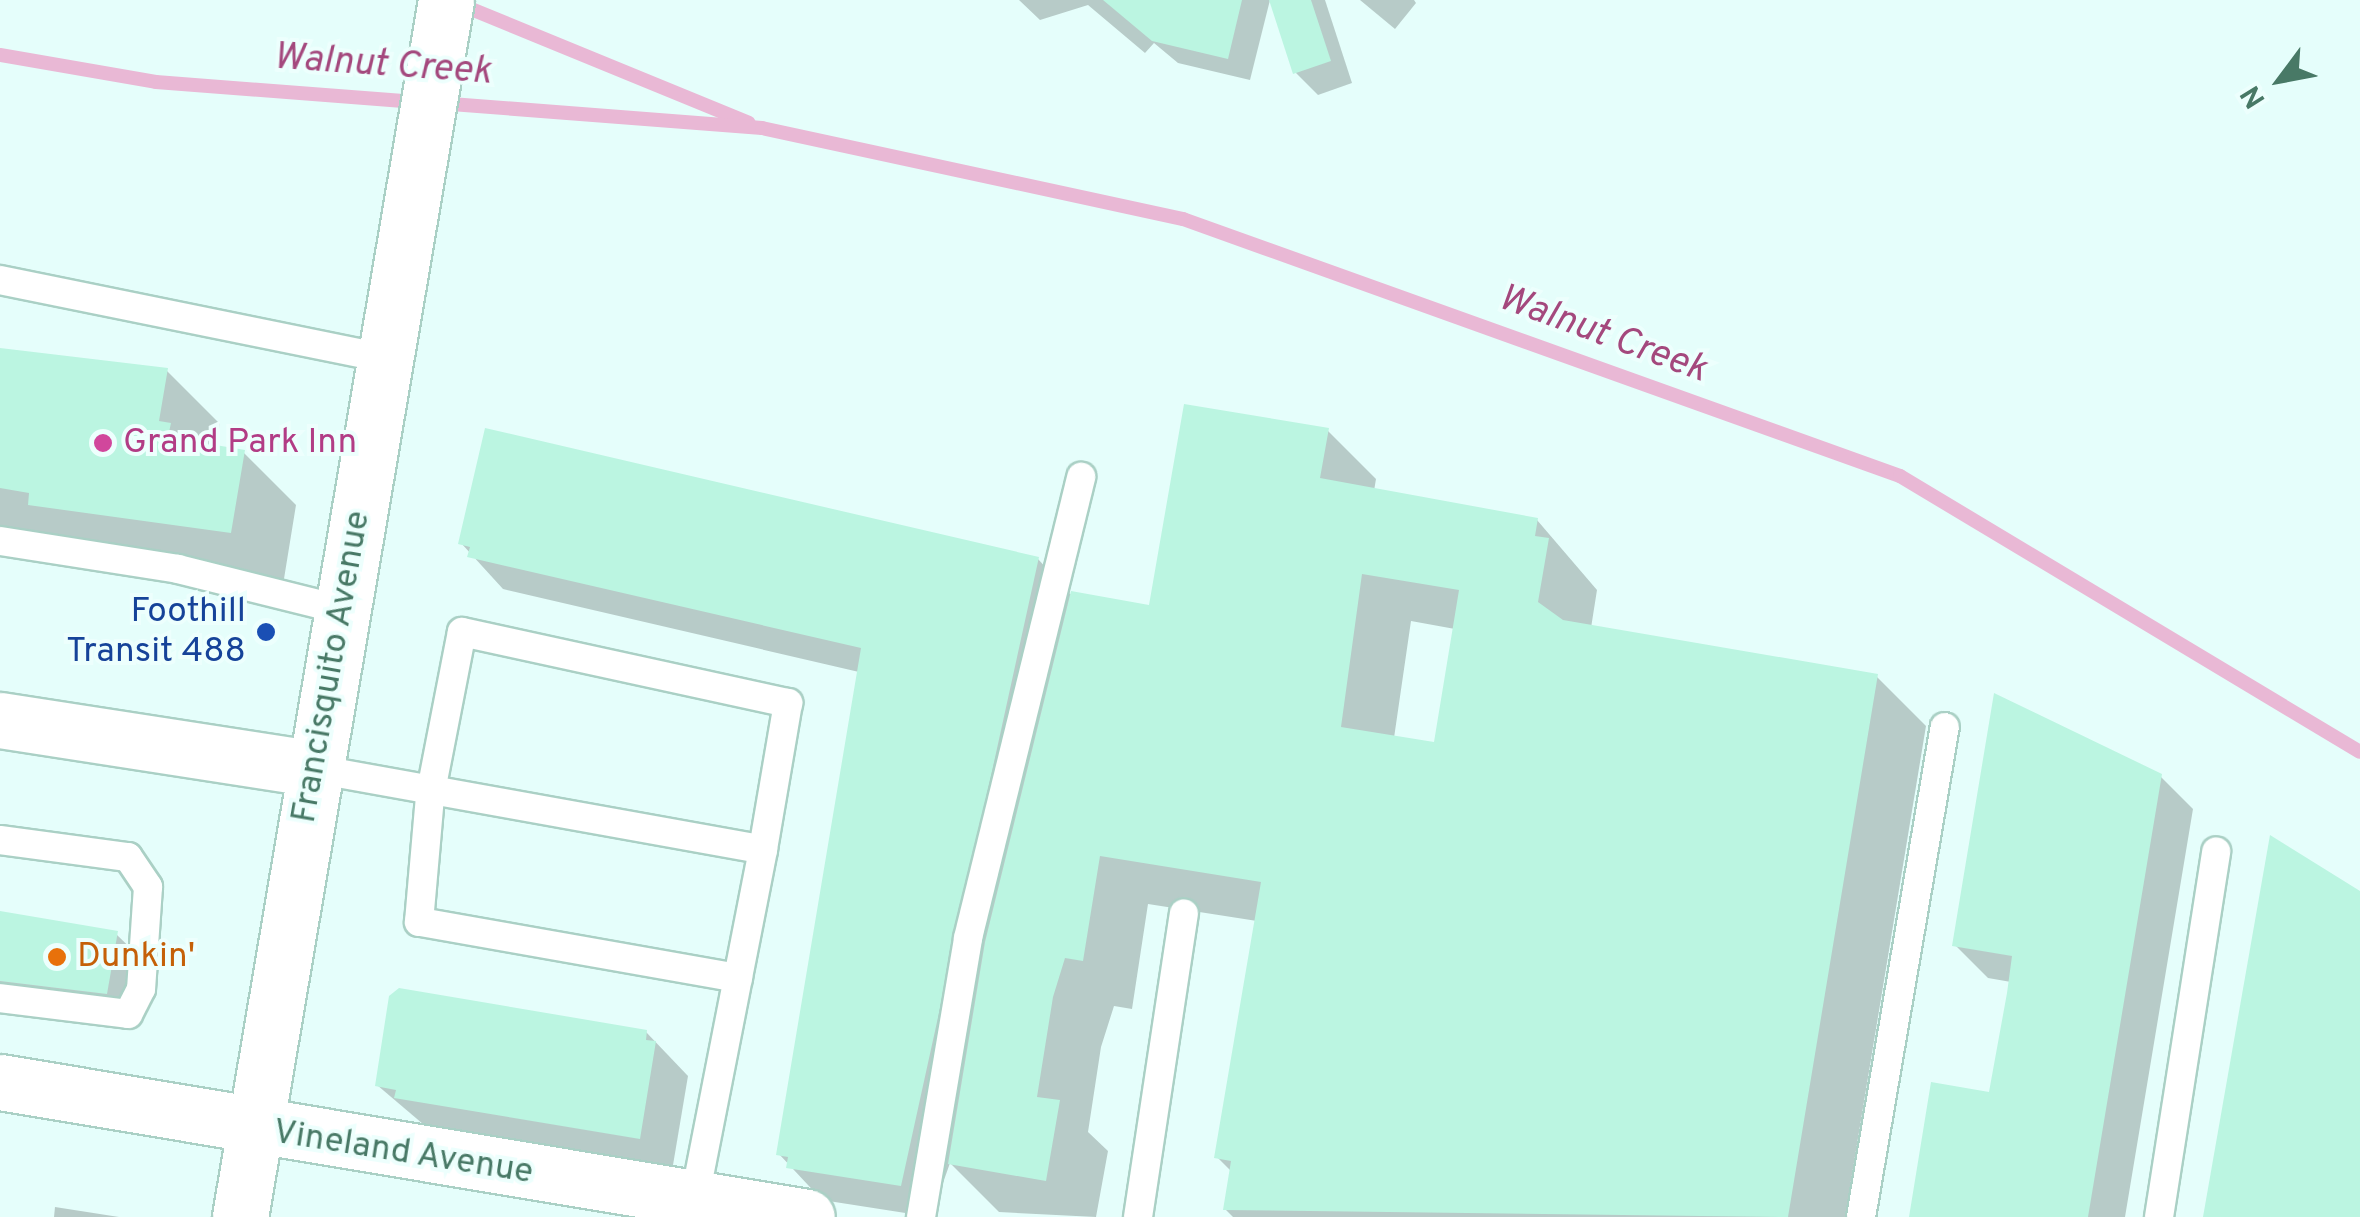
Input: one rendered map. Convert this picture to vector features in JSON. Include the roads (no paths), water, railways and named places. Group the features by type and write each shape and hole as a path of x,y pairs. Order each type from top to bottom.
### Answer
{"street":[{"name":"Francisquito Avenue","path":"240,1217 446,0"},
{"path":"0,720 314,769"},
{"name":"Vineland Avenue","path":"0,1082 254,1129 808,1217"}],"lane":[{"path":"0,280 385,358"},
{"path":"920,1217 968,938 1082,477"},
{"path":"0,540 178,569 342,610"},
{"path":"694,1201 738,978 763,850 788,703 462,632 430,796 418,922 738,978"},
{"path":"1861,1217 1945,728"},
{"path":"314,769 430,796 763,850"},
{"path":"0,840 128,857 148,887 141,990 128,1014 0,998"},
{"path":"2160,1217 2216,851"},
{"path":"1138,1217 1184,913"}],"waterway":[{"name":"Walnut Creek","path":"459,4 749,123"},
{"name":"Walnut Creek","path":"0,55 156,82 416,102"},
{"name":"Walnut Creek","path":"438,103 762,128 1183,219 1900,476 2360,752"}],"place":[{"name":"Grand Park Inn","path":"103,443"},
{"name":"Foothill Transit 488","path":"266,632"},
{"name":"Dunkin'","path":"57,957"}]}
